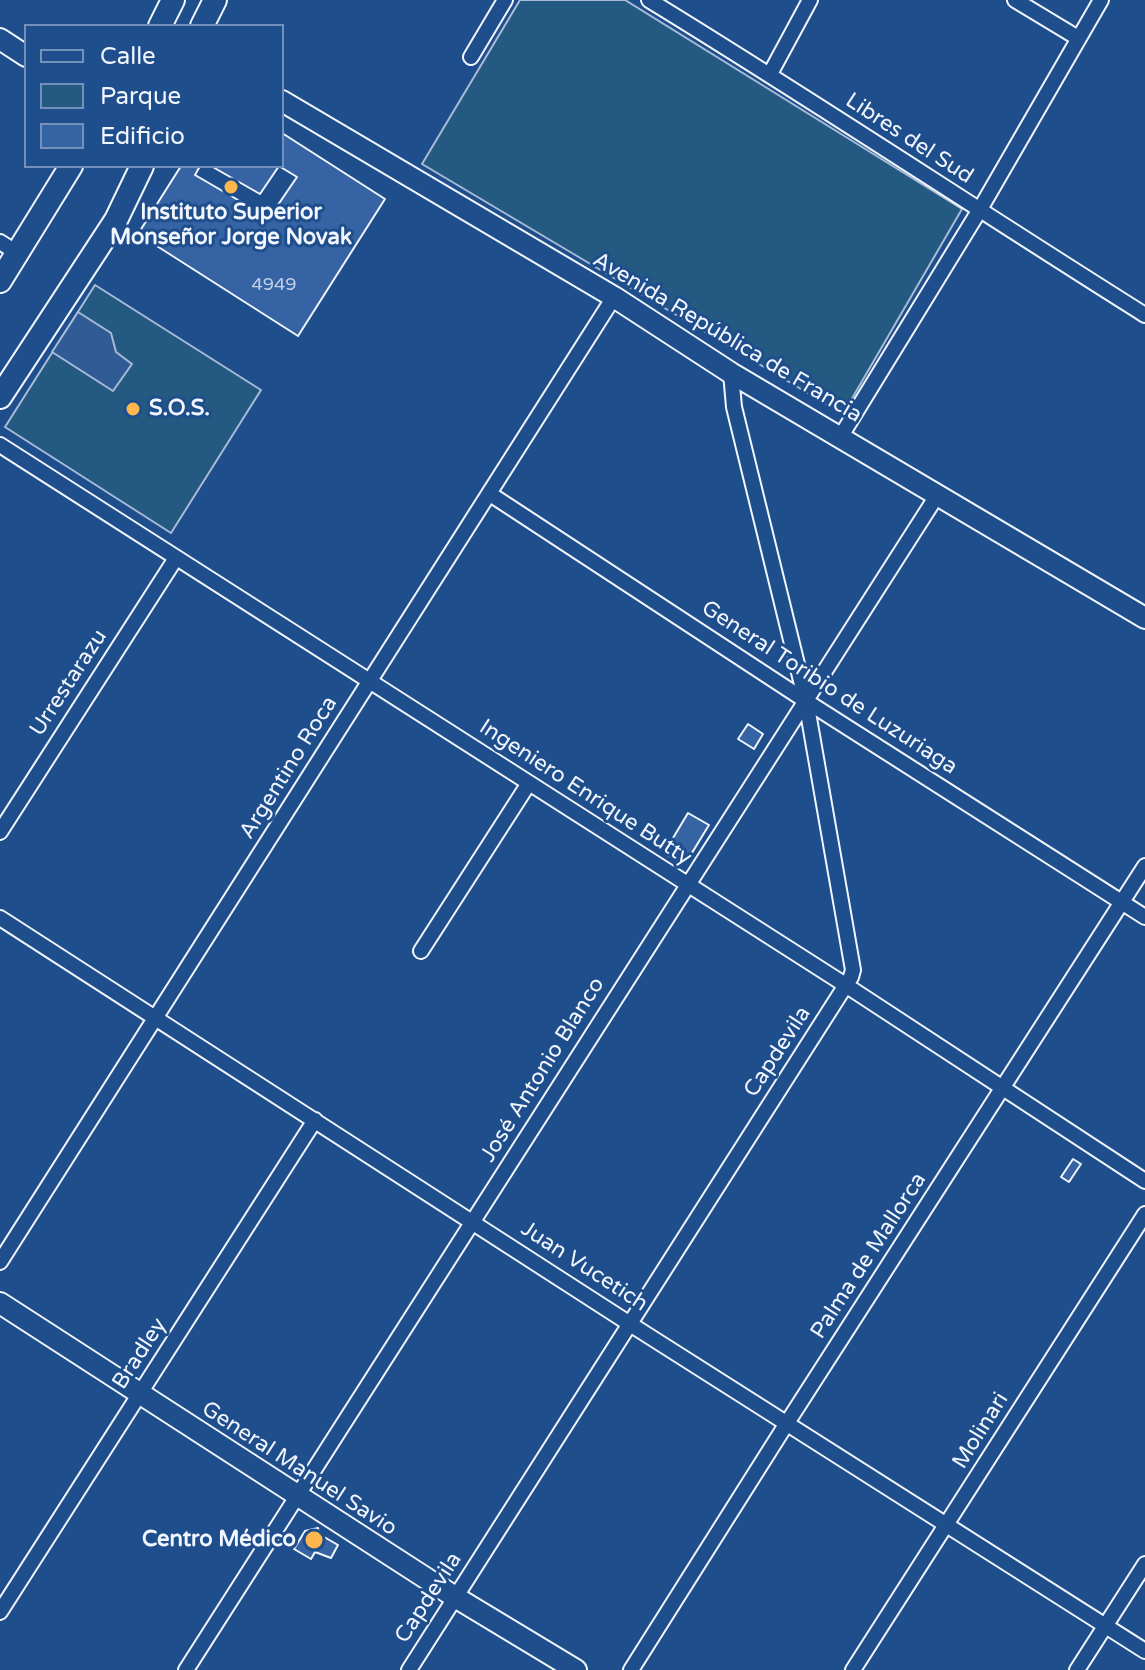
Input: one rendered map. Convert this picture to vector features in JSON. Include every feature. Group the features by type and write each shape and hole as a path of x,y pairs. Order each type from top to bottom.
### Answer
{"main road":[{"path":"161,24 173,0"},
{"path":"203,24 215,0"},
{"path":"0,39 24,55"},
{"name":"Avenida República de Francia","path":"284,102 614,297 731,373 1145,618"},
{"path":"0,281 8,248 69,168"},
{"path":"0,397 116,220 141,168"},
{"name":"General Manuel Savio","path":"0,1303 455,1597 576,1670"}],"street":[{"path":"471,57 505,0"},
{"name":"Libres del Sud","path":"649,0 770,74 1145,315"},
{"path":"770,74 810,0"},
{"path":"1015,0 1078,38"},
{"path":"841,436 979,211 1101,0"},
{"name":"Argentino Roca","path":"0,1262 614,297"},
{"name":"Capdevila","path":"409,1670 847,986 853,970 806,701 734,407 731,373"},
{"name":"Ingeniero Enrique Butty","path":"0,445 847,986 1145,1181"},
{"name":"General Toribio de Luzuriaga","path":"490,494 806,701 1145,917"},
{"name":"José Antonio Blanco","path":"186,1670 938,494"},
{"name":"Urrestarazu","path":"0,832 176,558"},
{"path":"421,951 529,783"},
{"name":"Palma de Mallorca","path":"631,1670 1145,866"},
{"name":"Juan Vucetich","path":"0,918 1145,1651"},
{"name":"Bradley","path":"0,1612 315,1120"},
{"name":"Molinari","path":"853,1670 1145,1214"},
{"path":"1077,1670 1145,1564"}],"green space":[{"path":"520,0 625,0 962,209 843,414 422,164"},
{"name":"S.O.S.","path":"95,285 261,390 171,533 5,427"}],"shaded area":[{"path":"78,312 111,333 116,352 132,364 113,391 52,352"}],"building":[{"path":"284,134 385,199 298,336 138,234 180,168 284,168"},
{"path":"199,168 214,168 260,194 278,168 297,177 269,218 195,175"},
{"path":"748,724 763,734 754,749 738,739"},
{"path":"688,813 709,825 687,861 677,861 664,853"},
{"path":"1073,1159 1081,1164 1069,1182 1061,1177"},
{"name":"Centro Médico","path":"318,1528 319,1534 338,1545 331,1558 315,1552 311,1559 294,1549 305,1531"}],"place":[{"name":"Instituto Superior Monseñor Jorge Novak","path":"231,187"},
{"name":"S.O.S.","path":"133,409"},
{"name":"Centro Médico","path":"314,1540"}]}
